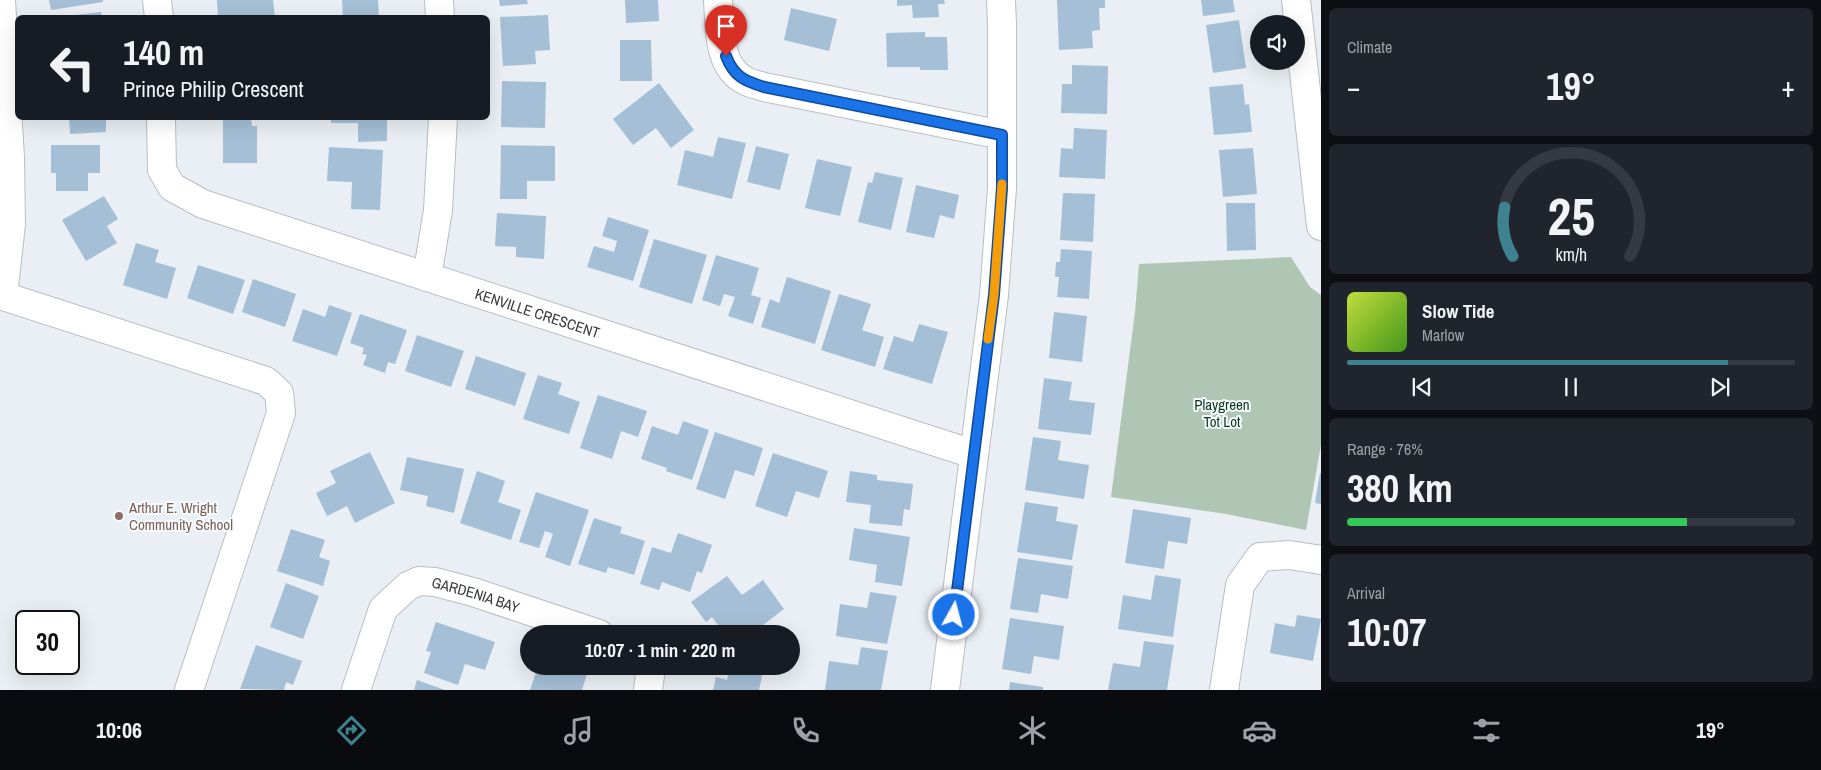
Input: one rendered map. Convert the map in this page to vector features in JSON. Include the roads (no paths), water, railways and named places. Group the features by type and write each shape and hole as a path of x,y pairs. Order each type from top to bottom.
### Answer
{"street":[{"path":"1,0 10,158 11,224 2,295 266,380 279,393 281,414 189,690"},
{"path":"157,0 159,15"},
{"path":"439,0 440,15"},
{"path":"718,0 721,45 730,68 745,81 764,87 1002,135"},
{"path":"945,690 994,295 1002,188 1001,0"},
{"path":"1296,0 1321,226"},
{"name":"KENVILLE CRESCENT","path":"161,120 162,170 172,187 202,204 973,454"},
{"path":"427,277 438,210 443,120"},
{"path":"1224,690 1240,586 1260,557 1289,555 1321,560"},
{"name":"GARDENIA BAY","path":"356,690 383,608 408,586 419,581 436,582 465,589 572,625"},
{"path":"648,690 650,675"}],"place":[{"name":"Arthur E. Wright Community School","path":"119,516"}],"park label":[{"name":"Playgreen Tot Lot","path":"1222,412"}]}
